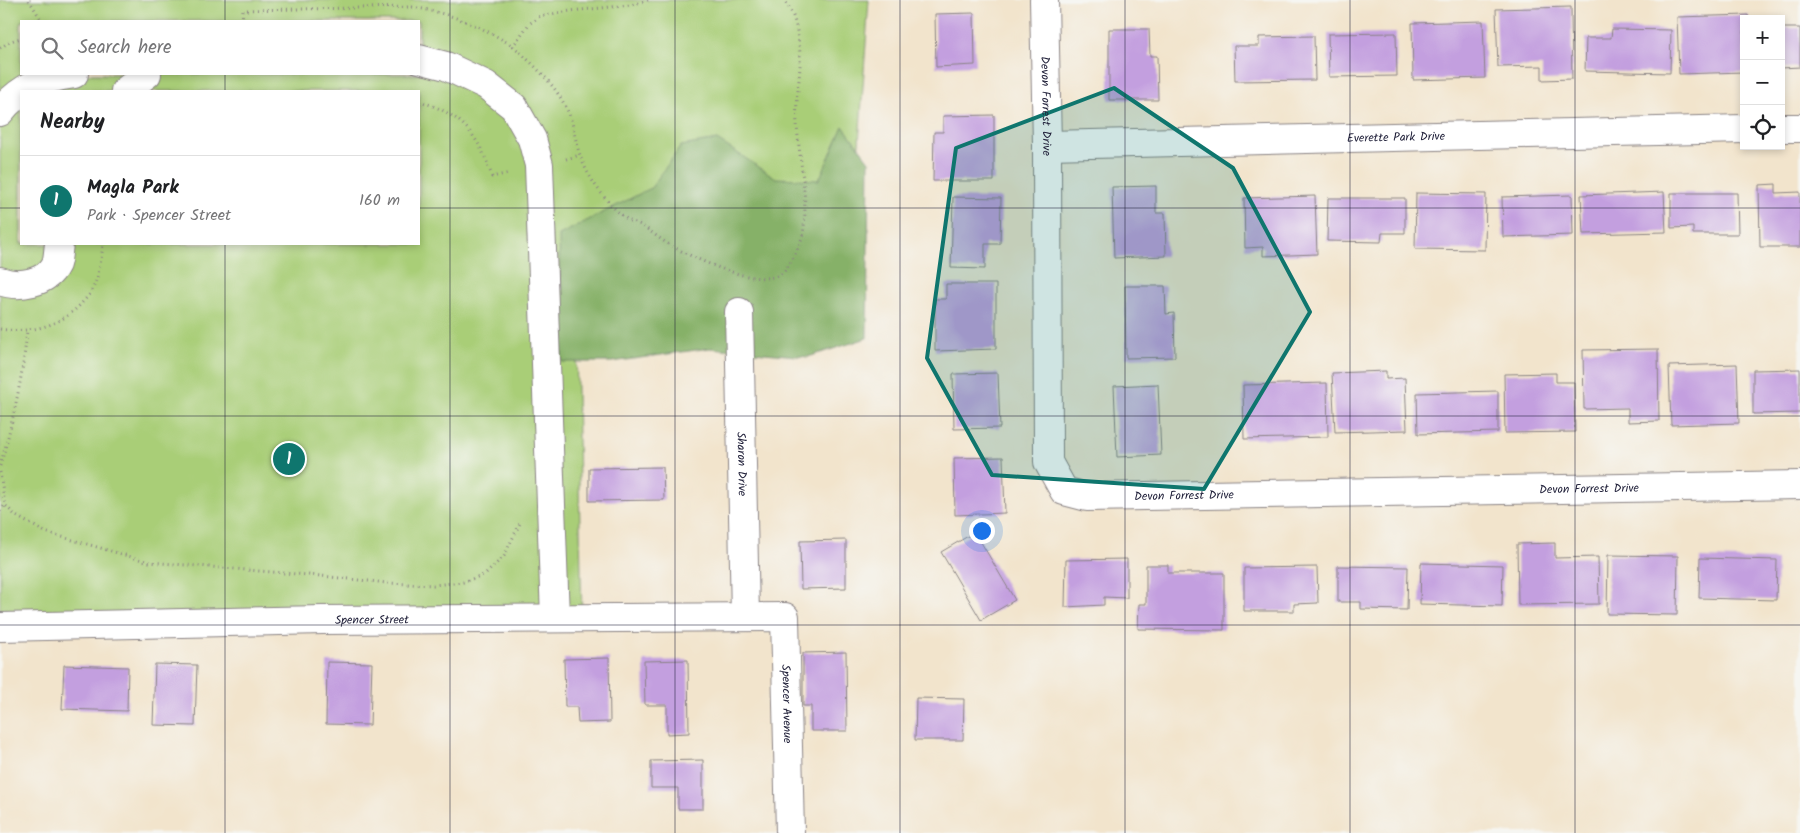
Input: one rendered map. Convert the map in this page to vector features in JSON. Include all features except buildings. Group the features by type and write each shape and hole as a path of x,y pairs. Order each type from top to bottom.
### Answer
{"street":[{"name":"Devon Forrest Drive","path":"1044,0 1047,145 1048,462 1064,491 1088,497 1800,485"},
{"path":"420,60 446,66 486,85 514,107 532,139 539,165 555,618"},
{"path":"23,90 29,86 66,75"},
{"path":"126,90 146,75"},
{"path":"0,112 10,99 20,92"},
{"path":"1785,128 1800,128"},
{"name":"Everette Park Drive","path":"1047,145 1740,129"},
{"path":"0,281 7,284 22,284 36,281 48,275 56,263 59,245"},
{"name":"Sharon Drive","path":"739,312 745,617"},
{"name":"Spencer Street","path":"0,626 313,620 745,617"},
{"name":"Spencer Avenue","path":"745,617 785,617 790,833"}],"path":[{"path":"30,0 41,20"},
{"path":"513,46 529,24 540,16 631,5 648,0"},
{"path":"242,20 243,10 412,7 466,20 490,32 513,46 555,89 568,113 580,155 592,183 612,205 629,220 642,226 670,246 714,266 749,278 771,277 782,274 793,258 802,235 804,208 796,124 800,54 794,17 783,0"},
{"path":"0,48 20,38"},
{"path":"420,101 439,108 461,121 475,139 488,162 492,177 514,172"},
{"path":"0,329 16,332 36,329 61,320 72,312 90,294 100,269 103,245"},
{"path":"0,466 12,419 24,355 26,330"},
{"path":"0,472 5,505 16,516 45,532 149,562 387,583 433,585 463,582 486,574 504,556 524,515"},
{"path":"0,511 5,505"}],"highlighted area":[{"path":"1114,88 1233,168 1310,312 1204,489 992,475 927,358 956,148"}],"green space":[{"path":"0,0 869,0 849,287 575,300 582,618 0,627"},
{"path":"843,126 869,161 867,338 808,357 710,348 612,362 562,362 559,235 651,188 681,146 717,140 776,178 819,180"}],"place":[{"name":"Magla Park","path":"289,459"}]}
